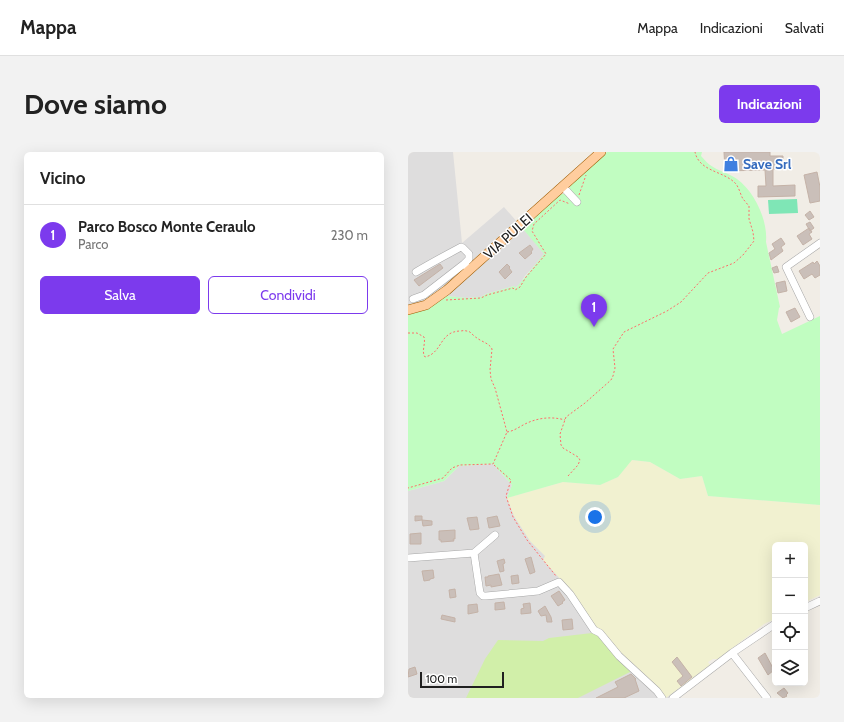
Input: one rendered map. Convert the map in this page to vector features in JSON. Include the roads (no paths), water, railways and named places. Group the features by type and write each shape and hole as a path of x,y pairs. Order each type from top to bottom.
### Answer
{"main road":[{"name":"VIA PULEI","path":"408,310 426,305 447,290 467,267 563,187 601,152"}],"street":[{"path":"563,187 577,202"},
{"path":"810,317 786,267 820,243"},
{"path":"413,299 424,295 467,267 469,254 461,247 416,272"},
{"path":"408,558 474,553 495,534"},
{"path":"474,553 482,596 531,592 544,589 559,582 570,594 594,630 604,637 619,656 657,691 662,698"},
{"path":"808,606 820,600"},
{"path":"673,698 732,653 772,626"},
{"path":"732,653 767,698"}],"place":[{"name":"Save Srl","path":"731,164"},
{"name":"Parco Bosco Monte Ceraulo","path":"594,327"}]}
